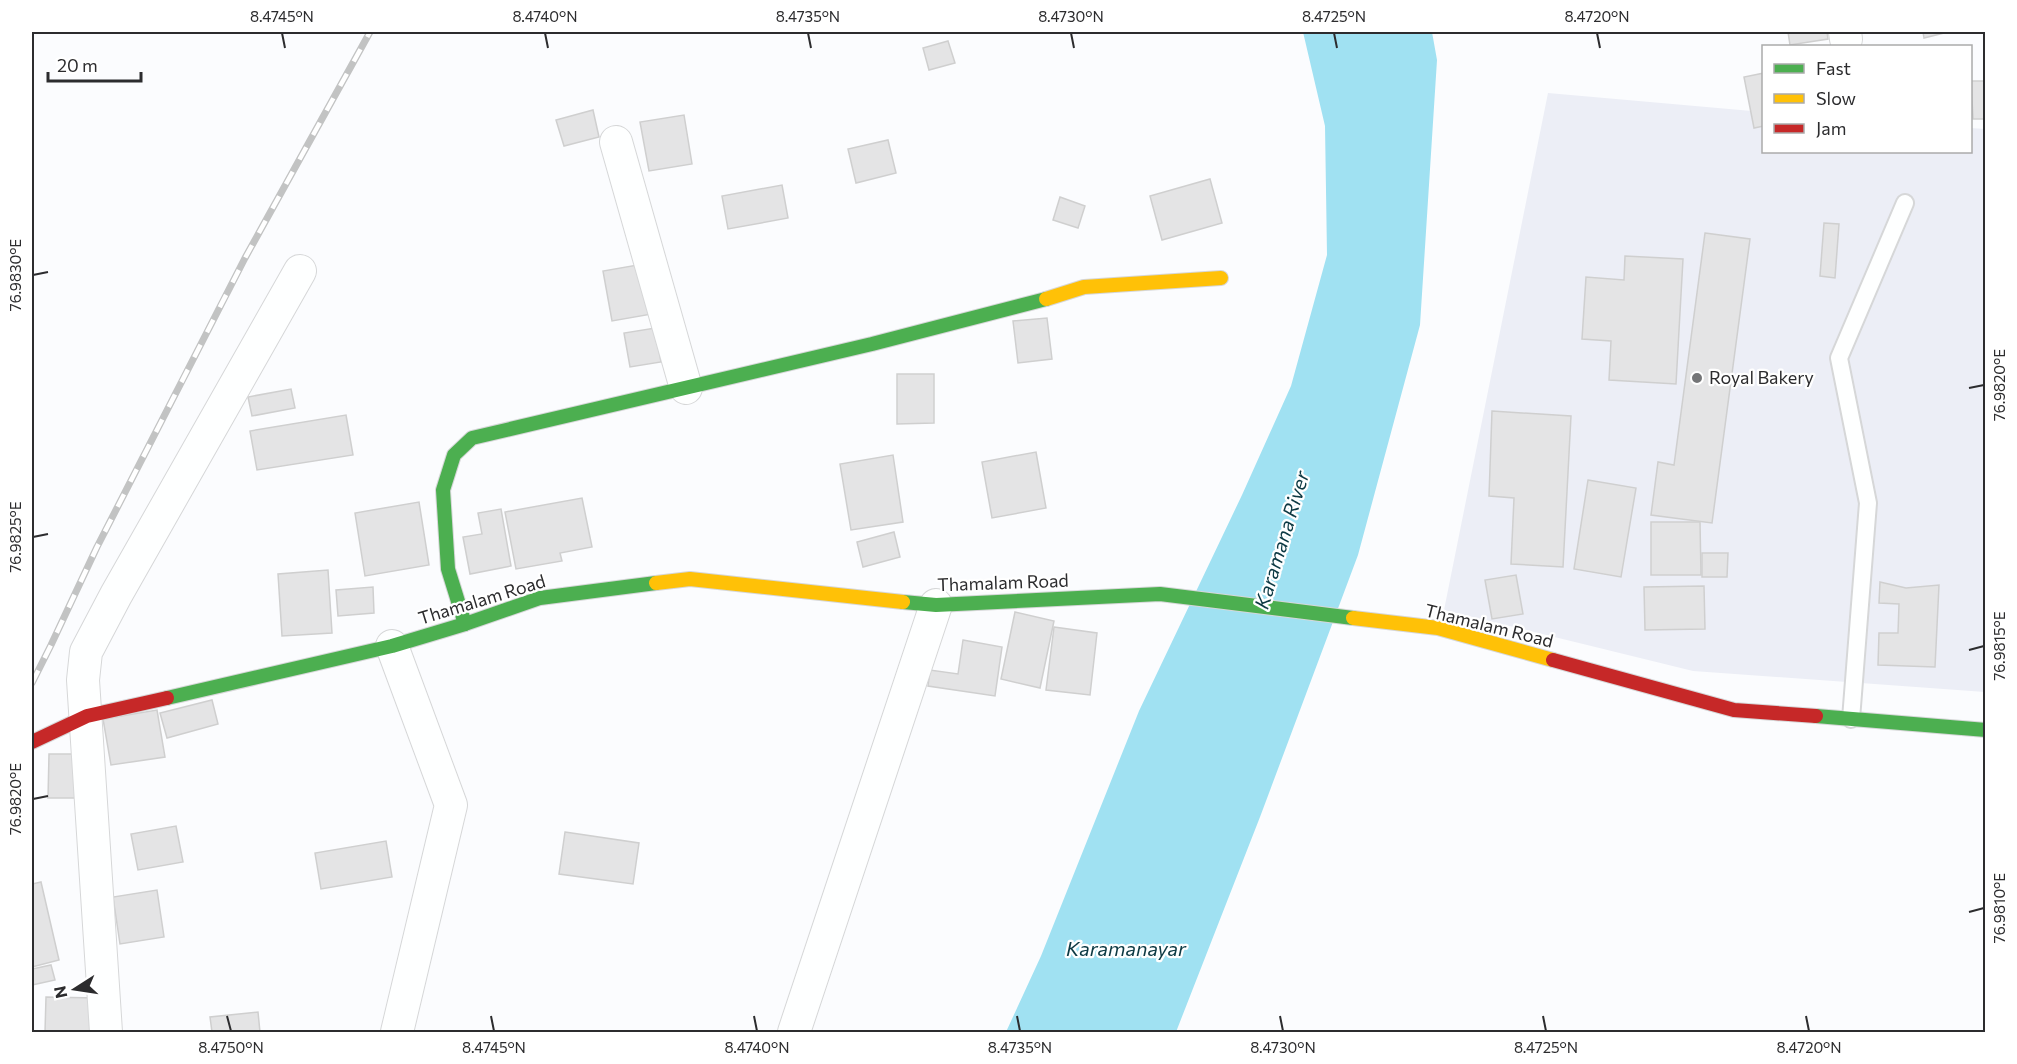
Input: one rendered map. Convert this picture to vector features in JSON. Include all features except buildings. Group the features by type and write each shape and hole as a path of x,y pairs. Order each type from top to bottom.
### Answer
{"street":[{"path":"616,141 686,387"},
{"path":"106,1032 83,680 86,652 300,271"},
{"path":"465,624 448,568 443,490 454,455 472,438 883,341 1084,287 1221,278"},
{"name":"Thamalam Road","path":"32,742 87,716 392,646 540,598 690,579 936,605 1160,594 1438,628 1734,710 1986,730"},
{"path":"794,1032 936,605"},
{"path":"392,646 451,805 397,1032"}],"lane":[{"path":"1851,719 1868,503 1839,358 1905,203"}],"shaded area":[{"path":"1548,93 1762,112 1762,153 1972,153 1972,128 1985,129 1985,692 1693,671 1444,610"}],"water":[{"name":"Karamanayar","path":"1303,32 1432,32 1437,60 1420,325 1358,555 1260,817 1176,1032 1006,1032 1041,956 1139,711 1291,386 1327,255 1325,126"}],"railway":[{"path":"32,683 97,547 245,258 370,32"}],"traffic: fast":[{"path":"465,624 448,569 443,490 454,455 472,438 872,344 1046,299"},
{"path":"167,698 392,646 540,598 656,583"},
{"path":"903,602 936,605 1160,594 1353,618"},
{"path":"1816,716 1986,730"}],"traffic: slow":[{"path":"1046,299 1084,287 1221,278"},
{"path":"656,583 690,579 903,602"},
{"path":"1353,618 1438,628 1553,660"}],"traffic: jam":[{"path":"1553,660 1734,710 1816,716"},
{"path":"32,742 87,716 167,698"}],"place":[{"name":"Royal Bakery","path":"1697,378"}],"water label":[{"name":"Karamana River","path":"1282,540"}]}
